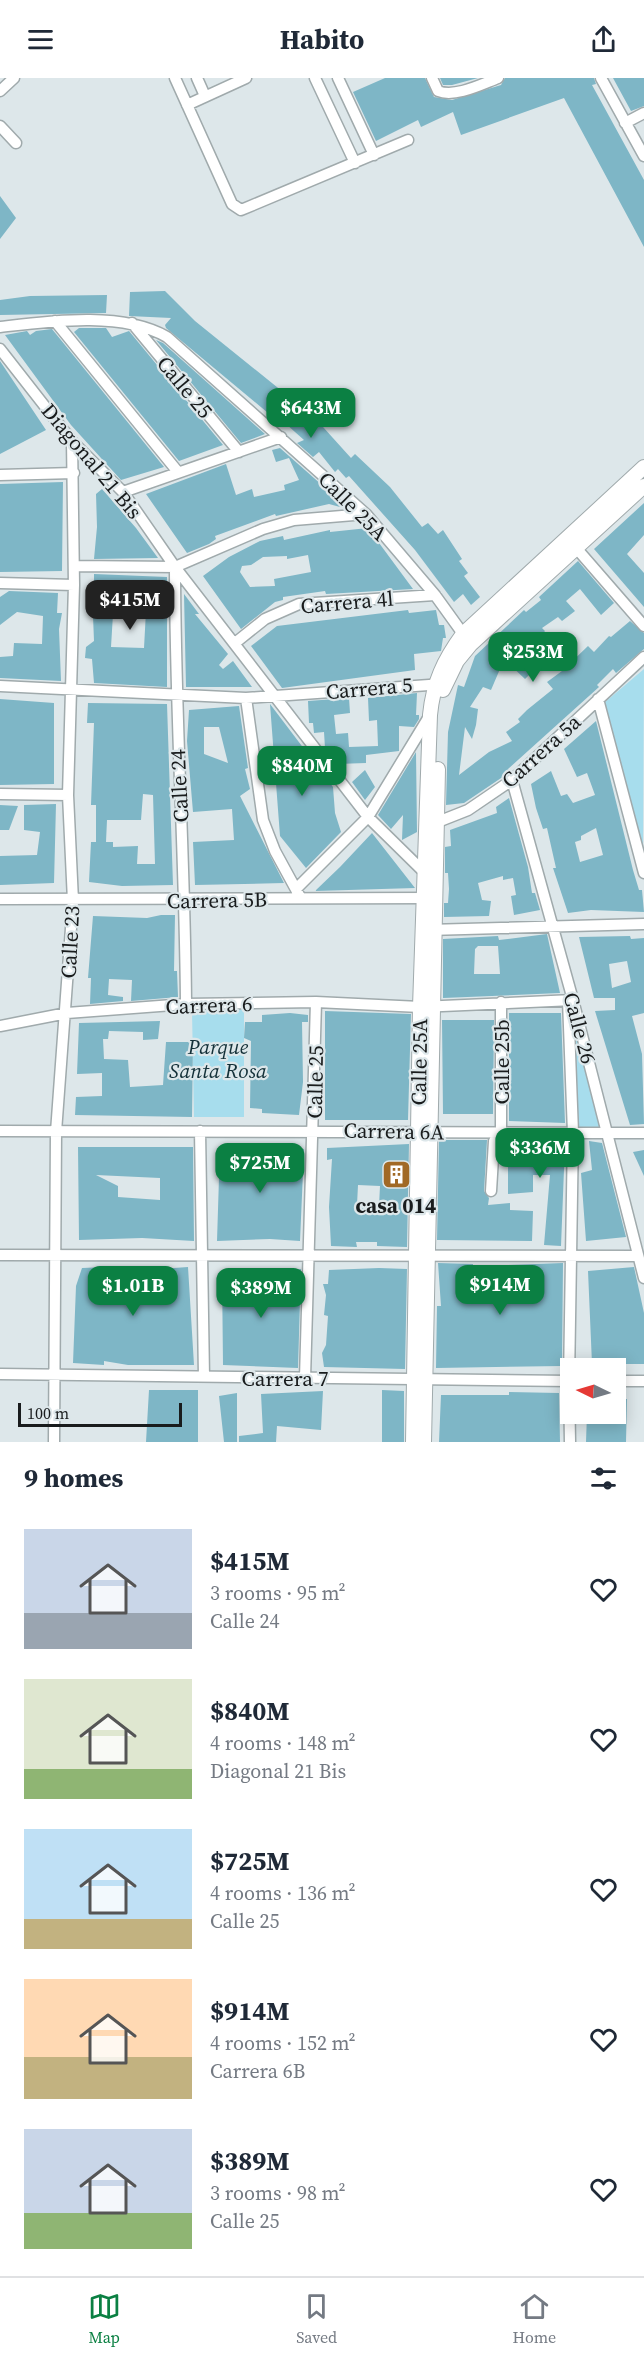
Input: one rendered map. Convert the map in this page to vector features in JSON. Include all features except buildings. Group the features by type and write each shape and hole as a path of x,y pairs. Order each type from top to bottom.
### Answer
{"street":[{"path":"1,87 14,78"},
{"path":"175,78 232,204 241,210 408,140"},
{"path":"197,78 205,96"},
{"path":"187,105 246,78"},
{"path":"315,78 355,163"},
{"path":"432,78 438,91 453,93 493,79"},
{"path":"601,78 644,156"},
{"path":"342,79 374,155"},
{"path":"625,123 644,112"},
{"path":"0,126 16,143"},
{"path":"0,327 55,321 132,323"},
{"path":"55,321 178,472"},
{"name":"Calle 25A","path":"132,323 167,337 366,514 435,595 467,639"},
{"name":"Calle 25","path":"132,323 239,452"},
{"name":"Diagonal 21 Bis","path":"0,349 72,441 123,492 175,567 368,817 430,872"},
{"path":"123,492 281,437"},
{"name":"Calle 23","path":"54,1442 53,1257 56,1132 73,901 68,795 74,585 72,441"},
{"name":"Carrera 5","path":"0,686 246,698 439,683 467,639 571,542 644,467"},
{"path":"0,475 74,473"},
{"name":"Carrera 5","path":"571,542 644,486"},
{"path":"74,566 175,567 263,529 294,520 366,514"},
{"path":"571,542 644,626"},
{"name":"Calle 24","path":"175,567 175,694 185,900 186,1004"},
{"path":"0,583 74,585"},
{"name":"Carrera 4l","path":"235,643 265,619 299,604 435,595"},
{"name":"Carrera 5a","path":"431,824 468,810 512,780 644,657"},
{"name":"Calle 25A","path":"424,1442 420,1379 431,824 430,715 439,683"},
{"name":"Calle 25A","path":"431,824 439,683"},
{"path":"246,698 263,820 275,851 298,894 368,817 430,715"},
{"path":"598,699 644,873"},
{"name":"Calle 26","path":"512,780 608,1134 644,1278"},
{"path":"0,794 68,795"},
{"name":"Carrera 5B","path":"0,899 185,900 298,894 429,898"},
{"path":"428,930 644,924"},
{"path":"569,1358 573,1133 571,1000"},
{"name":"Carrera 6","path":"0,1026 66,1013 186,1004 316,1002 426,1007 571,1000"},
{"name":"Calle 25","path":"305,1378 316,1002"},
{"name":"Calle 25b","path":"491,1191 494,1141 501,1131 501,1002"},
{"name":"Carrera 6A","path":"0,1131 314,1130 424,1133 501,1131 644,1133"},
{"path":"200,1131 204,1377"},
{"path":"0,1255 53,1257 202,1254 638,1256"},
{"name":"Carrera 7","path":"0,1374 560,1381"},
{"name":"Calle 25A","path":"413,1442 420,1379"},
{"path":"626,1381 644,1381"},
{"path":"570,1424 570,1442"}],"green space":[{"path":"644,669 643,853 604,703"},
{"path":"571,1005 602,1129 577,1129"},
{"name":"Parque Santa Rosa","path":"244,1009 244,1117 194,1117 192,1011"}],"place":[{"name":"casa 014","path":"396,1174"}]}
